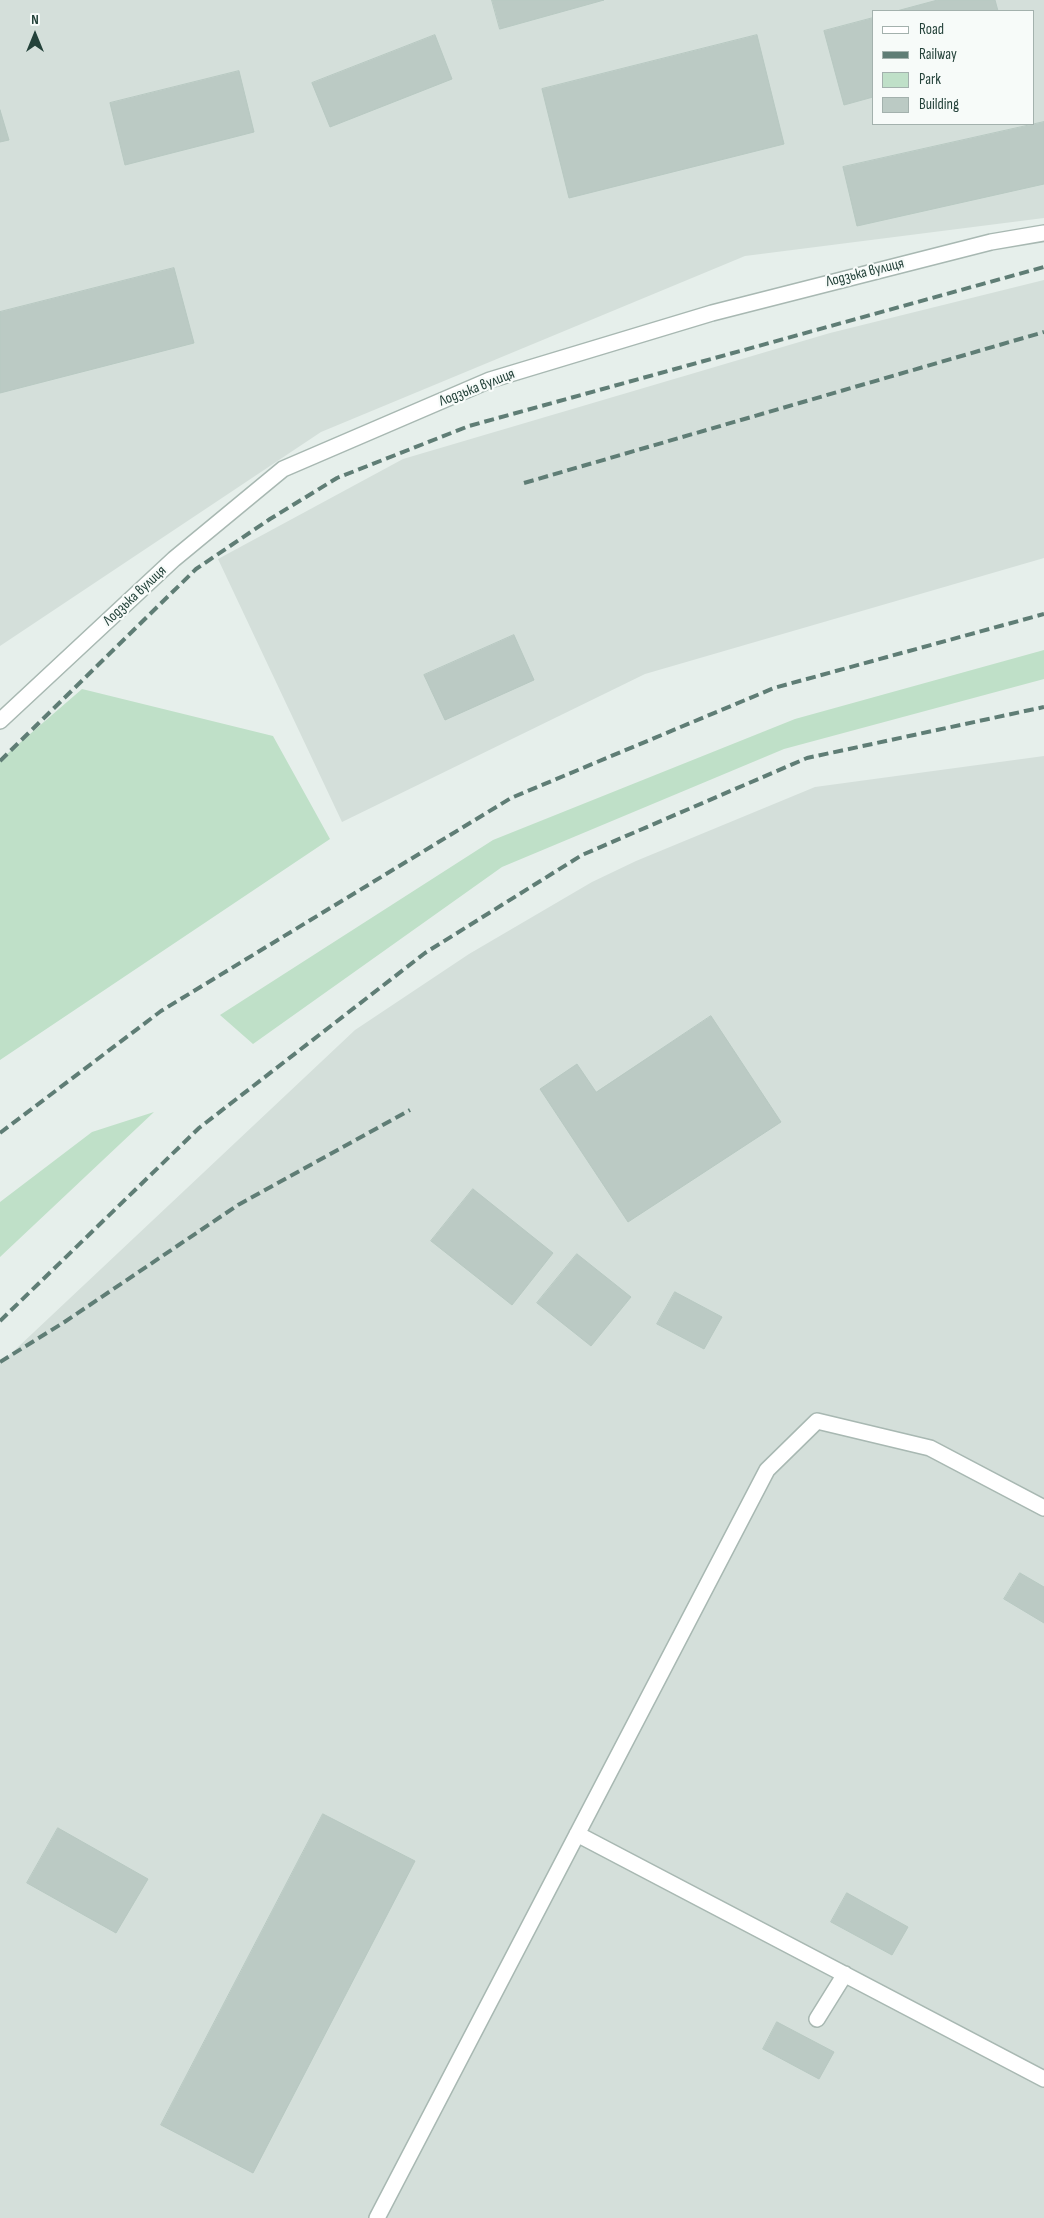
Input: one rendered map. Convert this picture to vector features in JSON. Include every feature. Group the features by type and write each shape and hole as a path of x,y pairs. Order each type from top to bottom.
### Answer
{"street":[{"name":"Лодзька вулиця","path":"0,721 174,559 283,469 490,380 739,306 991,242 1044,233"},
{"path":"377,2218 767,1470 817,1420 930,1448 1044,1508"},
{"path":"577,1834 1044,2079"},
{"path":"817,2019 845,1974"}],"shaded area":[{"path":"0,0 1044,0 1044,218 745,256 321,432 0,646"},
{"path":"1044,280 1044,558 645,674 342,822 218,559 403,459 830,333"},
{"path":"1044,756 1044,2218 0,2218 0,1364 355,1030 469,954 592,882 636,861 815,787"}],"green space":[{"path":"1044,650 1044,679 784,749 502,867 253,1044 220,1015 493,840 795,719"},
{"path":"82,689 273,736 330,839 0,1060 0,760"},
{"path":"154,1112 0,1257 0,1202 92,1132"}],"building":[{"path":"492,0 604,0 500,29"},
{"path":"938,0 995,0 998,10 901,10"},
{"path":"872,18 872,97 844,105 824,31"},
{"path":"435,35 452,79 330,127 312,83"},
{"path":"757,35 784,144 569,198 542,89"},
{"path":"239,71 254,132 125,165 110,103"},
{"path":"0,110 9,140 0,142"},
{"path":"1044,122 1044,184 857,226 843,167"},
{"path":"174,268 194,343 0,393 0,312"},
{"path":"514,635 534,680 445,720 424,675"},
{"path":"711,1016 781,1122 628,1222 540,1089 577,1064 596,1092"},
{"path":"473,1189 553,1253 512,1305 431,1241"},
{"path":"577,1254 631,1297 591,1346 537,1303"},
{"path":"675,1292 722,1317 704,1349 657,1324"},
{"path":"1020,1573 1044,1587 1044,1623 1004,1599"},
{"path":"323,1814 415,1861 253,2173 161,2125"},
{"path":"58,1828 148,1879 116,1933 27,1883"},
{"path":"847,1893 908,1927 892,1955 831,1922"},
{"path":"777,2022 834,2052 819,2079 763,2049"}],"railway":[{"path":"0,761 196,569 270,519 337,478 469,426 1044,267"},
{"path":"524,483 1044,332"},
{"path":"0,1133 161,1011 511,798 774,688 1044,614"},
{"path":"0,1321 199,1128 425,953 582,855 807,758 1044,707"},
{"path":"0,1362 63,1323 238,1205 410,1110"}]}
